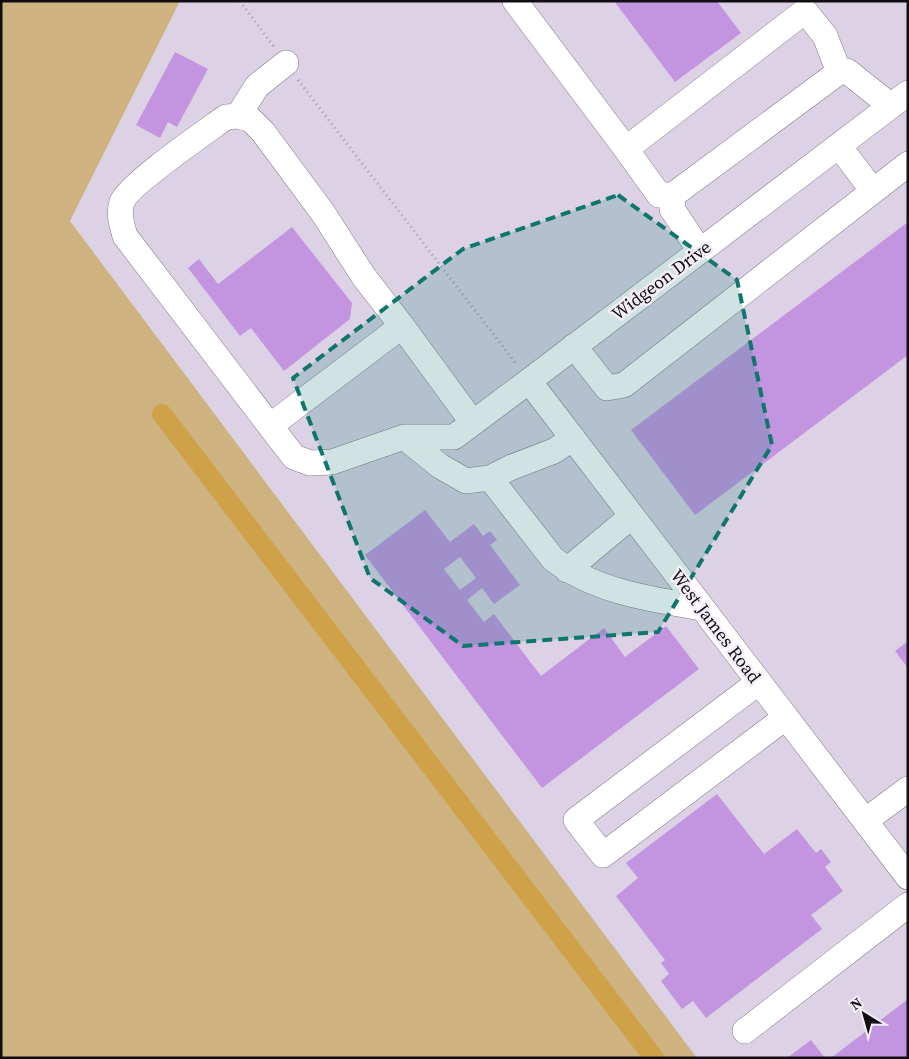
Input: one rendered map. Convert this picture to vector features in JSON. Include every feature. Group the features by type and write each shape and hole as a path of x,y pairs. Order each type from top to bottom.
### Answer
{"street":[{"path":"515,1 659,195 673,195 839,72 847,71 900,100"},
{"path":"626,149 801,6 824,36 839,72"},
{"path":"286,63 257,86 238,116 250,119 263,132 323,213 364,277 473,423"},
{"name":"Widgeon Drive","path":"238,116 226,117 139,182 122,201 120,219 125,236 294,458 310,463 332,462 404,437 454,437 900,100"},
{"path":"839,146 873,191"},
{"path":"574,346 607,388 624,385 908,164"},
{"path":"673,195 672,209 700,251"},
{"path":"270,426 402,326"},
{"name":"West James Road","path":"529,381 906,872"},
{"path":"404,437 440,466 466,481 490,478 512,467 554,451 573,438"},
{"path":"490,478 553,559 567,570 601,586 644,598 702,608"},
{"path":"567,570 632,516"},
{"path":"759,682 576,820 603,855 786,717"},
{"path":"865,821 908,789"},
{"path":"745,1031 908,905"}],"path":[{"path":"240,1 529,381"}],"highlighted area":[{"path":"618,195 737,280 772,445 658,632 463,646 370,578 293,378 463,249"}],"shaded area":[{"path":"1,1 180,1 70,221 697,1058 1,1058"},
{"path":"180,1 908,1 908,1058 697,1058 70,221"}],"building":[{"path":"614,1 717,1 741,33 675,82"},
{"path":"175,52 208,69 177,127 168,122 160,138 136,125"},
{"path":"908,222 908,355 695,515 631,430"},
{"path":"292,227 352,303 350,319 284,371 251,328 240,336 188,268 199,259 218,284"},
{"path":"425,510 450,542 474,524 483,536 490,531 497,540 490,545 520,585 494,604 482,588 467,600 484,622 494,614 541,676 604,628 625,657 666,626 699,669 542,788 365,555","holes":["460,557 476,578 460,590 444,569"]},
{"path":"908,641 908,668 895,651"},
{"path":"717,794 764,854 797,829 816,853 821,849 831,862 825,867 843,891 811,915 822,929 706,1018 693,1001 682,1009 661,981 669,974 661,963 665,960 616,896 638,878 626,863"},
{"path":"908,999 908,1058 831,1058"},
{"path":"811,1040 825,1058 787,1058"}],"waterway":[{"path":"162,414 654,1058"}]}
